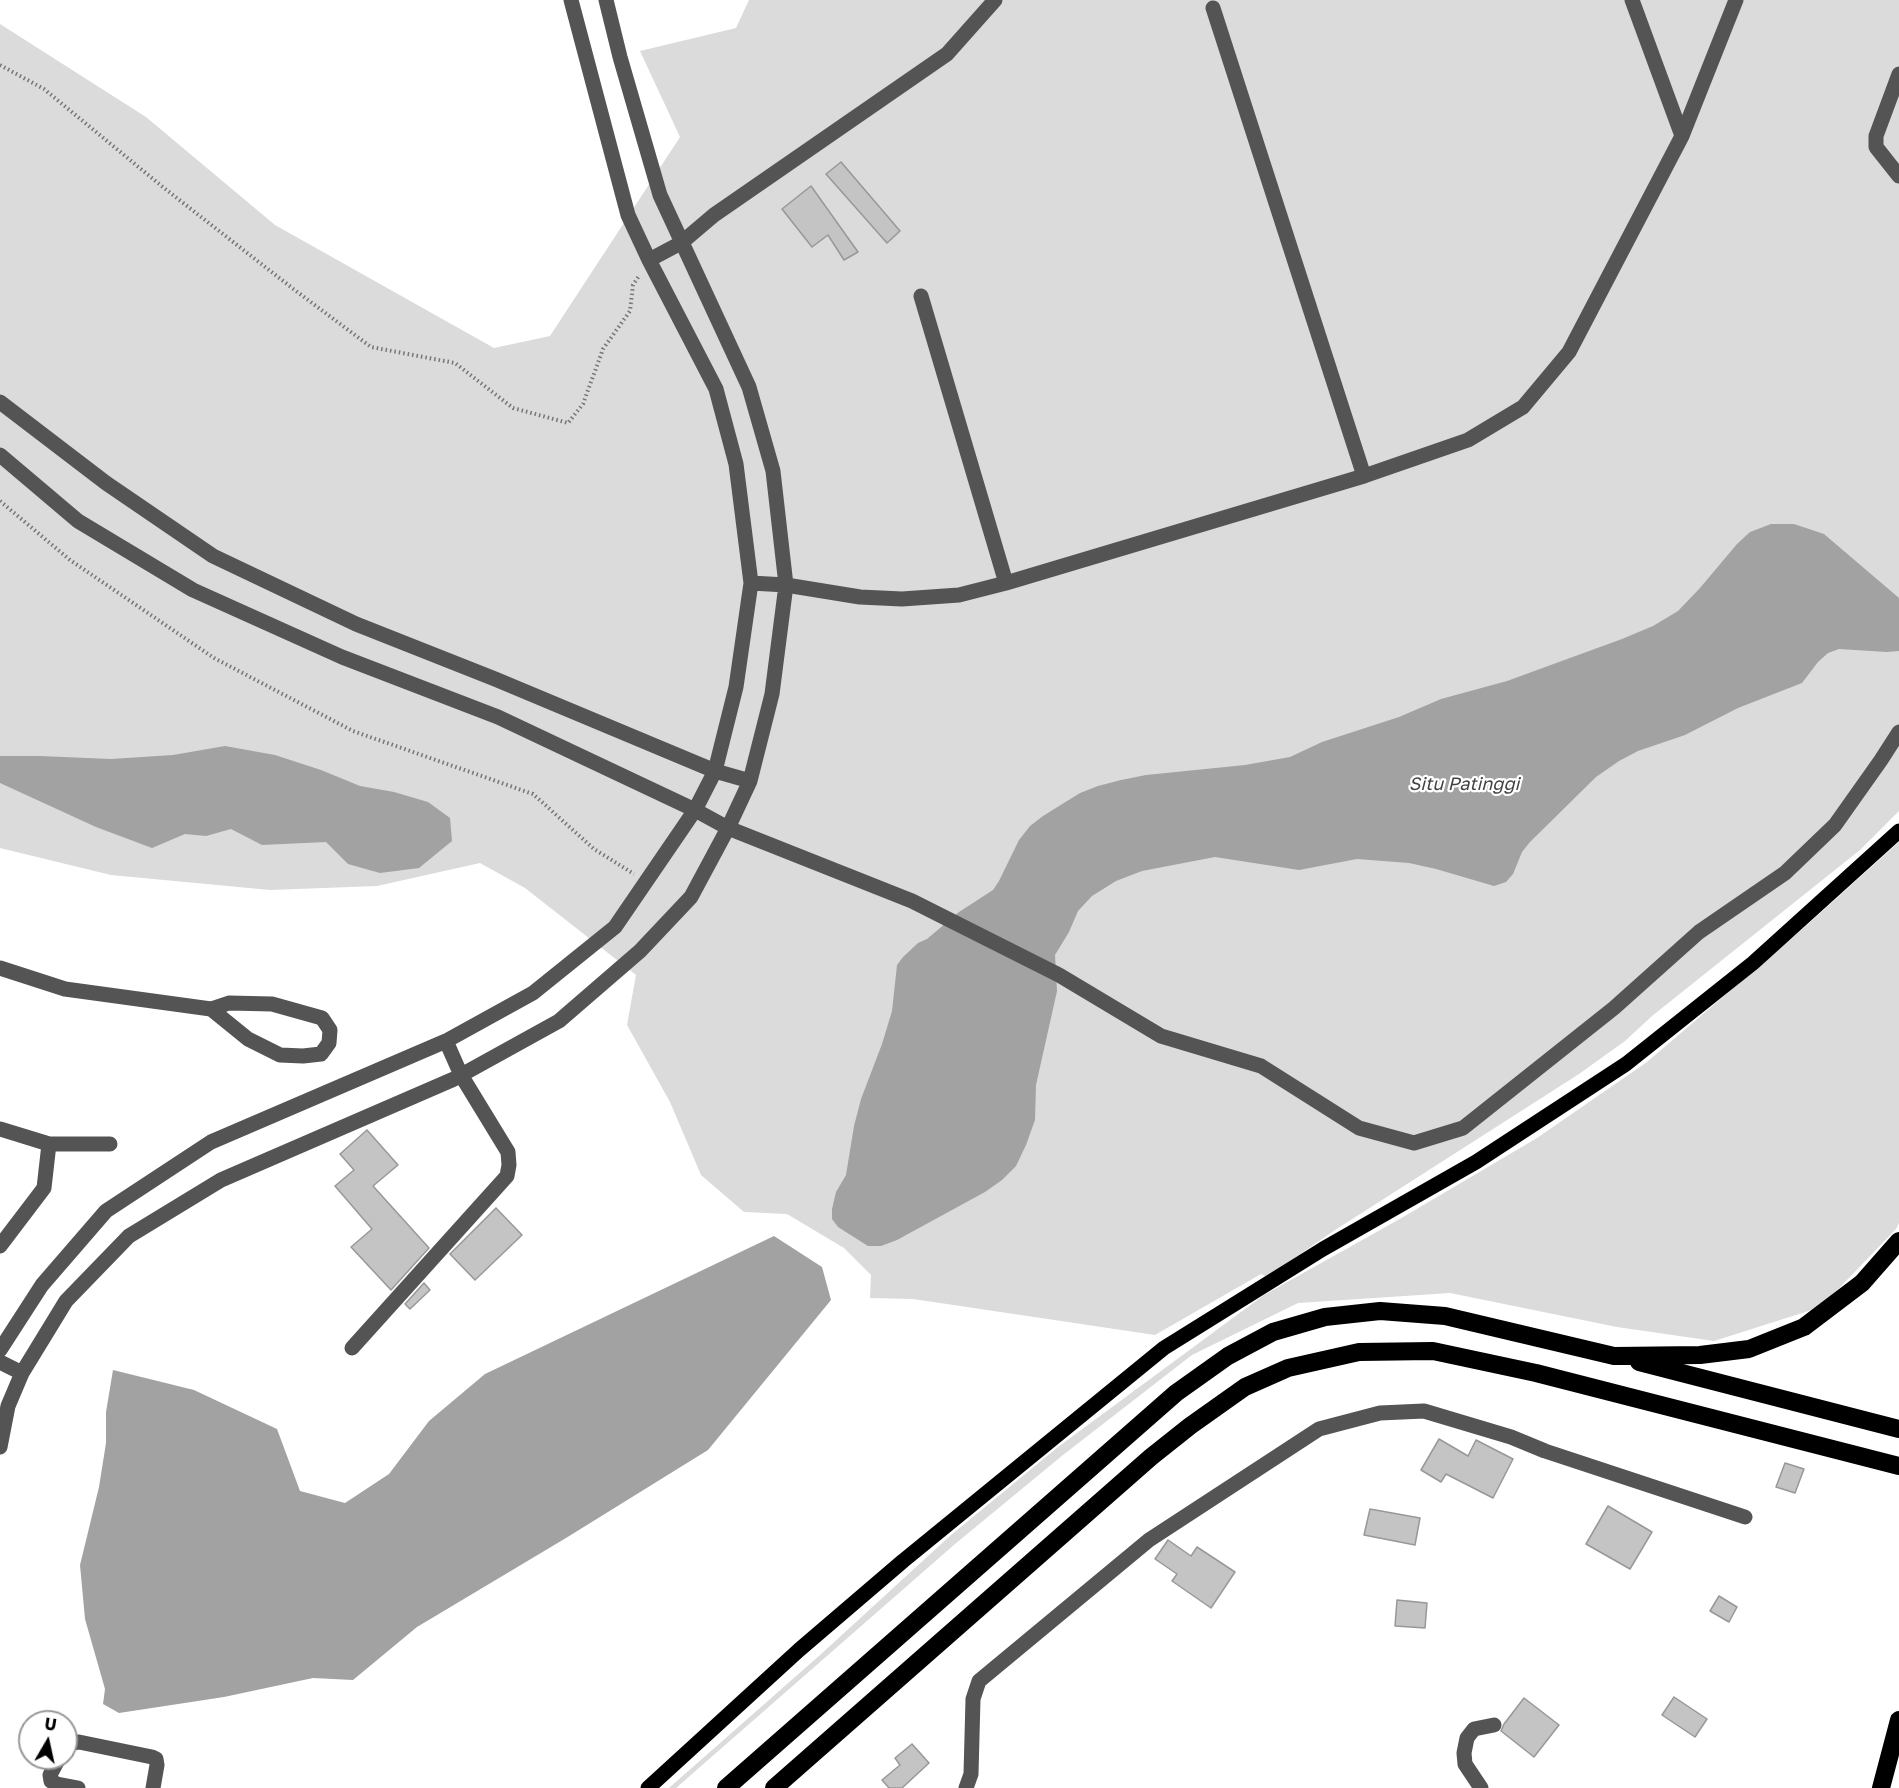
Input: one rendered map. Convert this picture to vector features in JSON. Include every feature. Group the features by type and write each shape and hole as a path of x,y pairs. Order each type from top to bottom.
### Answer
{"highway":[{"path":"1614,1356 1700,1355 1749,1349 1804,1327 1862,1283 1899,1241"},
{"path":"726,1788 1176,1393 1228,1356 1273,1332 1325,1317 1380,1311 1445,1316 1614,1356 1899,1429"},
{"path":"774,1788 1190,1426 1245,1387 1288,1368 1359,1352 1433,1351 1536,1373 1895,1465"},
{"path":"1881,1788 1899,1720"}],"main road":[{"path":"648,1788 799,1650 1164,1348 1323,1249 1476,1162 1626,1064 1753,963 1899,831"}],"street":[{"path":"0,1350 42,1285 106,1211 212,1142 446,1041 533,993 615,927 695,810 715,771 736,687 751,583 736,464 716,389 628,215 571,0"},
{"path":"0,1447 4,1404 21,1373 66,1301 129,1236 221,1180 461,1075 559,1021 640,951 691,897 728,828 750,780 772,694 786,585 773,471 749,387 660,195 606,0"},
{"path":"649,260 681,243 714,215 947,54 995,0"},
{"path":"1632,0 1682,136"},
{"path":"751,583 786,585 860,597 902,599 959,595 1364,476 1468,440 1523,407 1569,352 1682,136 1736,0"},
{"path":"1213,8 1364,476"},
{"path":"1899,74 1875,136 1876,147 1899,176"},
{"path":"921,296 1006,583"},
{"path":"0,402 106,483 213,556 356,624 715,771 750,780"},
{"path":"0,455 78,520 193,590 342,657 498,717 695,810 728,828 912,901 1059,975 1161,1036 1261,1066 1359,1128 1414,1143 1462,1128 1614,1008 1699,932 1785,873 1835,825 1899,732"},
{"path":"0,968 64,989 211,1009 229,1003 272,1004 322,1018 330,1030 329,1043 321,1054 303,1056 280,1054 248,1039 211,1009"},
{"path":"351,1348 507,1176 508,1152 461,1075 446,1041"},
{"path":"0,1129 49,1144 110,1144"},
{"path":"0,1246 44,1188 49,1144"},
{"path":"0,1362 21,1373"},
{"path":"966,1788 971,1774 973,1699 979,1681 1149,1540 1319,1430 1380,1413 1424,1411 1511,1437 1545,1451 1745,1517"},
{"path":"1481,1788 1465,1764 1464,1753 1467,1738 1474,1729 1494,1725"},
{"path":"78,1742 156,1759 153,1788"},
{"path":"53,1770 50,1775 51,1781 78,1788"}],"path":[{"path":"0,65 44,89 173,195 371,347 455,363 513,408 568,423 583,404 603,349 630,311 633,285 649,260"},
{"path":"0,501 70,560 214,658 353,731 533,794 594,849 647,882"}],"shaded area":[{"path":"749,0 1899,0 1899,811 1860,850 1652,1016 1625,1041 1579,1074 1332,1232 1267,1277 1261,1274 1155,1335 913,1299 870,1298 871,1275 844,1248 787,1214 744,1212 701,1175 670,1102 627,1025 636,975 525,888 480,863 377,886 270,890 111,875 0,848 0,24 146,117 275,225 494,348 550,336 680,137 640,51 736,28"},
{"path":"1899,842 1899,1223 1896,1229 1821,1307 1714,1341 1617,1327 1450,1293 1298,1303 1192,1355 1063,1455 955,1544 676,1788 669,1788 820,1655 951,1535 1058,1447 1264,1295 1537,1138 1647,1062 1807,925"}],"water":[{"name":"Situ Patinggi","path":"1771,524 1794,524 1824,534 1899,598 1899,651 1839,649 1828,653 1802,683 1738,708 1685,735 1638,751 1619,761 1596,777 1530,842 1522,852 1513,874 1506,882 1494,886 1409,863 1357,859 1299,870 1215,857 1142,871 1116,881 1092,896 1078,911 1055,955 1057,991 1036,1085 1035,1120 1016,1166 985,1192 897,1240 881,1246 868,1246 838,1227 832,1219 836,1192 846,1175 861,1099 892,1011 897,965 918,943 927,939 959,912 993,890 1019,840 1030,826 1043,816 1080,793 1121,780 1146,775 1245,765 1290,757 1322,742 1399,717 1441,699 1507,681 1622,639 1653,626 1678,611 1737,544 1750,532"},
{"path":"225,746 275,755 360,786 394,792 428,802 450,818 452,841 419,868 380,873 348,864 326,842 262,845 231,829 206,836 185,834 152,848 96,827 0,783 0,756 111,759 173,755"},
{"path":"774,1236 822,1267 831,1300 708,1450 417,1627 353,1680 313,1678 224,1697 119,1713 103,1704 105,1689 85,1619 80,1565 99,1487 106,1443 106,1412 113,1370 194,1390 277,1429 300,1491 345,1503 389,1474 429,1421 485,1374"}],"building":[{"path":"841,162 900,231 887,243 826,174"},
{"path":"811,186 858,252 844,260 828,235 812,247 782,209"},
{"path":"367,1130 398,1165 373,1186 429,1248 391,1290 351,1247 372,1229 335,1186 354,1170 340,1154"},
{"path":"496,1208 522,1235 475,1280 450,1254"},
{"path":"424,1283 430,1290 410,1309 405,1304"},
{"path":"1439,1439 1468,1456 1476,1440 1513,1459 1493,1498 1446,1474 1441,1482 1421,1470"},
{"path":"1785,1463 1804,1469 1795,1493 1776,1487"},
{"path":"1608,1506 1652,1532 1630,1569 1586,1544"},
{"path":"1370,1509 1420,1518 1415,1545 1364,1535"},
{"path":"1168,1540 1191,1556 1197,1547 1235,1572 1211,1608 1172,1581 1177,1574 1155,1559"},
{"path":"1719,1596 1737,1607 1729,1622 1710,1611"},
{"path":"1397,1600 1427,1603 1425,1628 1395,1626"},
{"path":"1674,1697 1707,1719 1695,1737 1662,1715"},
{"path":"1524,1698 1559,1725 1534,1757 1501,1731"},
{"path":"912,1744 929,1763 902,1788 889,1788 882,1780 900,1765 895,1758"}]}
